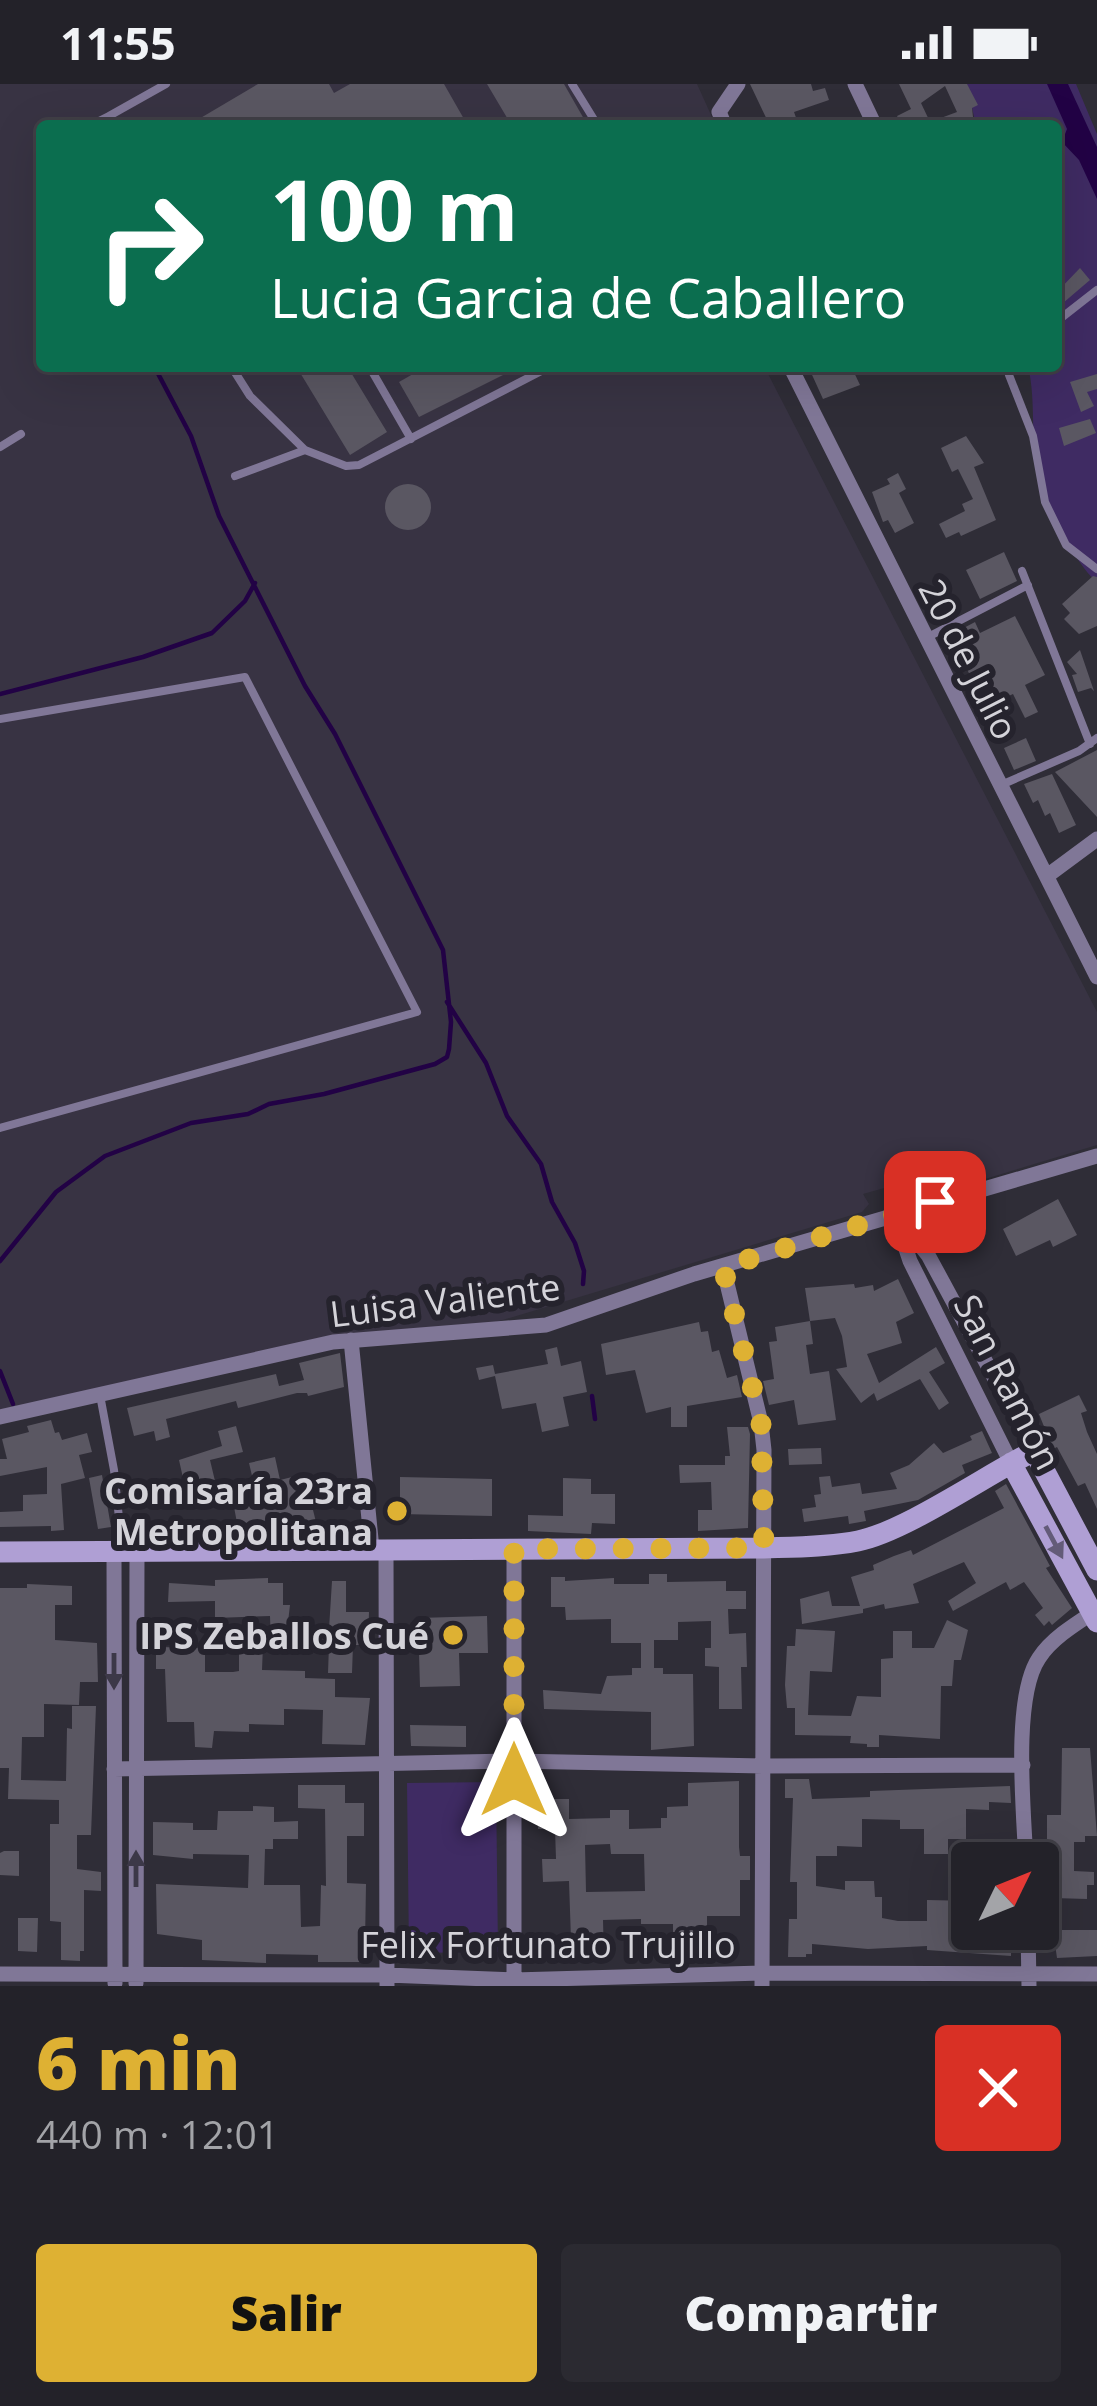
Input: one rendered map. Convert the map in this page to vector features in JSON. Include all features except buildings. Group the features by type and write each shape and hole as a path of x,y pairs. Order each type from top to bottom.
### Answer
{"street":[{"path":"722,119 738,84"},
{"path":"855,84 872,120"},
{"name":"20 de Julio","path":"793,372 1097,977"},
{"path":"1046,876 1097,839"},
{"name":"Luisa Valiente","path":"0,1417 351,1340 545,1325 895,1214 1097,1156"},
{"name":"San Ramón","path":"895,1214 928,1255 1097,1570"},
{"name":"San Ramón","path":"895,1214 910,1261 1011,1463 1096,1615"},
{"path":"723,1267 761,1423 762,1980"},
{"path":"351,1340 379,1550 387,1980"},
{"path":"0,1552 764,1548 861,1540 891,1529 1034,1451"},
{"path":"514,1549 514,1983"},
{"path":"124,1554 137,1769 136,1981"},
{"path":"116,1981 115,1769 124,1554"},
{"path":"1025,1842 1027,1687 1038,1659 1053,1641 1096,1615"},
{"path":"115,1769 514,1761 1023,1765"},
{"path":"1028,1950 1029,1980"},
{"name":"Felix Fortunato Trujillo","path":"0,1974 116,1981 514,1983 1029,1980 1097,1974"}],"lane":[{"path":"102,120 166,84"},
{"path":"572,84 594,120"},
{"path":"110,116 113,120"},
{"path":"1062,317 1097,290"},
{"path":"235,372 250,396 305,450 346,466 359,465 411,440 540,372"},
{"path":"371,372 411,440"},
{"path":"1011,372 1008,376 1033,436 1045,502 1066,545 1097,568"},
{"path":"0,447 21,434"},
{"path":"235,476 305,450"},
{"path":"999,785 1093,741 1022,571"},
{"path":"926,639 1028,585"},
{"path":"0,718 245,676 417,1012 0,1128"},
{"path":"100,1394 124,1554"}],"shaded area":[{"path":"0,84 697,84 713,120 36,120 36,372 767,372 1097,1012 1097,1145 919,1199 902,1183 863,1194 869,1204 862,1212 496,1322 328,1336 0,1411"},
{"path":"967,84 1076,84 1097,134 1097,582 1056,521 1040,482 1035,454 1029,372 1062,372 1062,120 975,120"},
{"path":"1047,84 1068,84 1097,147 1097,199 1079,160 1062,142 1067,129"},
{"path":"496,1782 498,1952 409,1953 407,1783"}],"waterway":[{"path":"0,1261 56,1192 105,1156 191,1123 248,1114 269,1104 435,1064 447,1057 449,1049 451,1022 443,950 219,516 191,436 157,372"},
{"path":"0,694 143,657 212,633 245,601 255,583"},
{"path":"447,1002 486,1063 507,1116 541,1164 552,1202 575,1243 583,1284"},
{"path":"0,1371 13,1404"},
{"path":"592,1396 595,1419"}],"place":[{"name":"Comisaría 23ra Metropolitana","path":"397,1511"},
{"name":"IPS Zeballos Cué","path":"453,1635"}],"route":[{"path":"514,1780 514,1549 764,1548 761,1423 723,1267 935,1202"}]}
